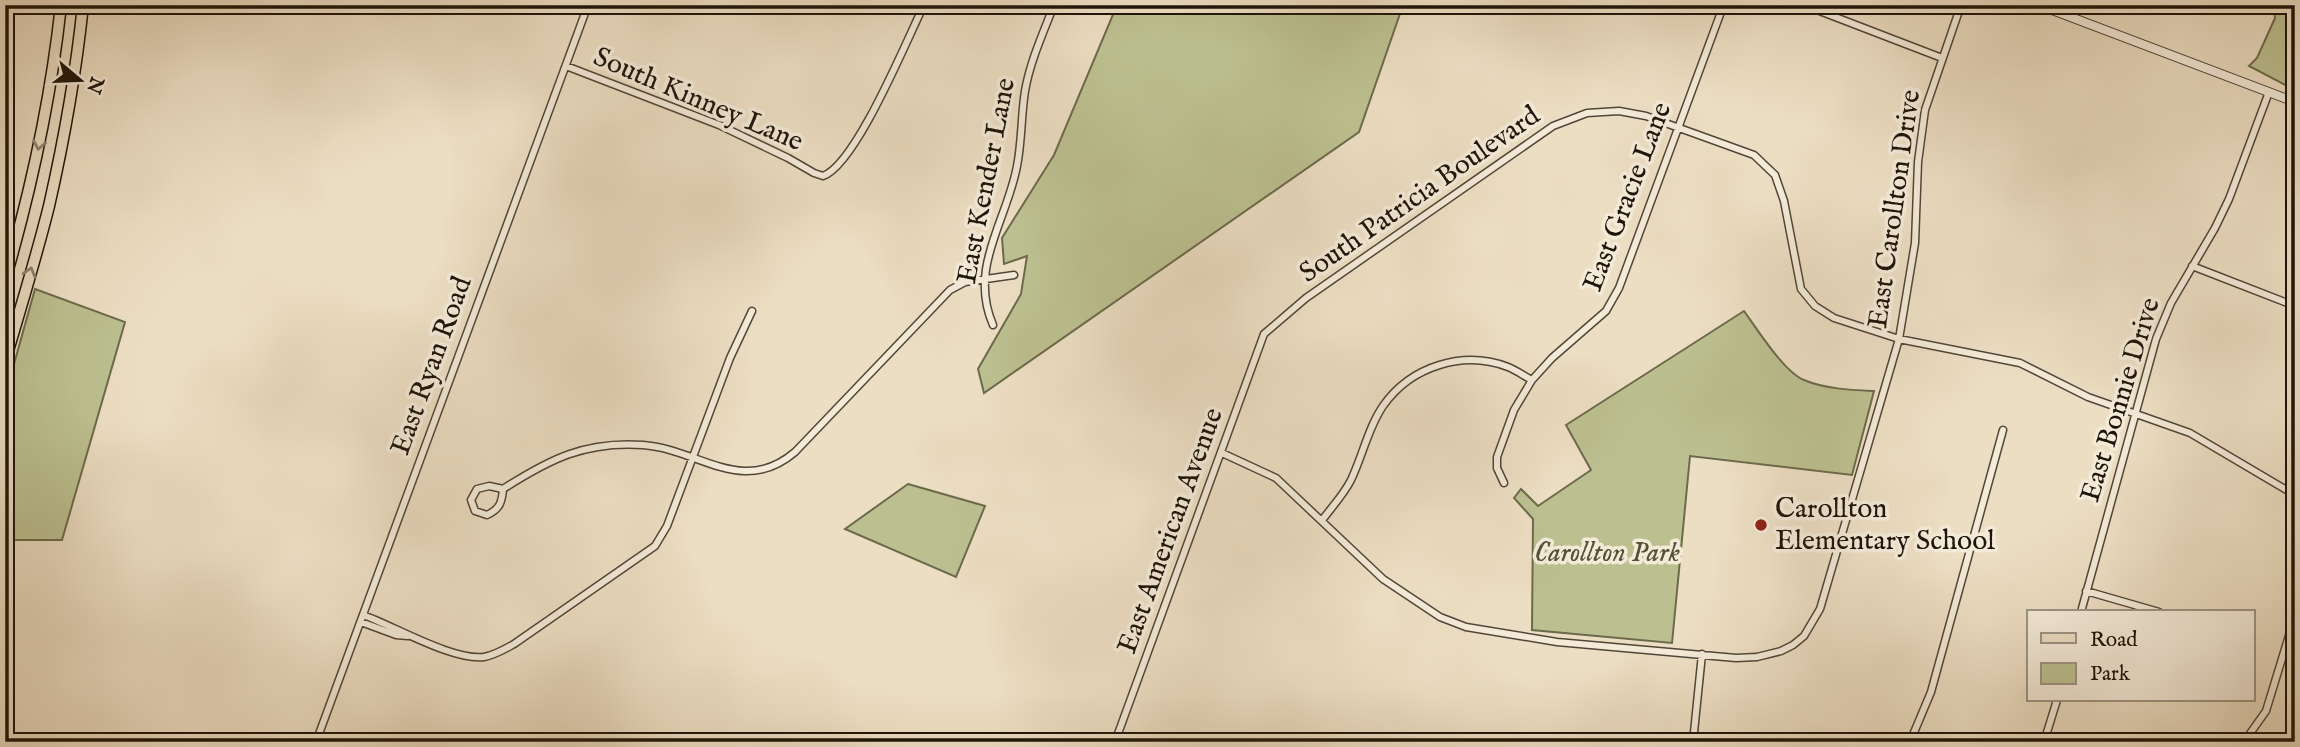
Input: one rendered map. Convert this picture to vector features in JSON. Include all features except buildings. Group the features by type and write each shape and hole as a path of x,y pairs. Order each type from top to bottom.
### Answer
{"main road":[{"path":"5,280 39,147 61,5"},
{"path":"5,361 48,208 77,62 83,5"}],"street":[{"name":"East Ryan Road","path":"316,742 588,5"},
{"name":"South Kinney Lane","path":"566,66 719,125 823,176 832,172 864,128 924,5"},
{"name":"East Kender Lane","path":"993,325 985,302 988,255 1016,174 1029,72 1054,5"},
{"name":"East Gracie Lane","path":"1504,483 1497,468 1497,457 1514,410 1532,380 1552,358 1606,311 1619,288 1721,12 1727,5"},
{"path":"1804,5 1942,58"},
{"name":"East Carollton Drive","path":"1222,453 1276,478 1383,579 1432,613 1465,627 1557,642 1736,658 1770,654 1793,645 1813,623 1826,592 1899,339 1915,243 1918,162 1925,110 1961,5"},
{"path":"2039,5 2295,102"},
{"name":"East Bonnie Drive","path":"2081,610 2134,413 2161,327 2171,303 2229,199 2269,92"},
{"name":"South Patricia Boulevard","path":"1264,334 1306,298 1553,126 1587,113 1619,111 1646,116 1754,155 1776,175 1784,201 1801,289 1815,306 1834,318 1899,339 2020,363 2088,397 2190,433 2295,495"},
{"path":"2192,266 2295,306"},
{"path":"503,489 502,501 497,510 487,515 475,511 471,500 477,489 489,486 503,489 547,462 596,447 642,445 669,450 742,472 768,469 784,461 937,302 958,286 985,278 1014,275"},
{"path":"362,618 396,635 410,636 463,654 484,657 514,644 655,547 667,526 735,346 752,311"},
{"name":"East American Avenue","path":"1115,742 1264,334"},
{"path":"1322,519 1350,482 1371,428 1385,403 1409,379 1442,362 1472,359 1507,367 1532,380"},
{"path":"1910,742 1931,692 2003,430"},
{"path":"2086,591 2152,610"},
{"path":"2244,742 2266,711 2295,616"},
{"path":"1693,742 1702,654"},
{"path":"2056,702 2045,739 2061,742"}],"green space":[{"path":"1117,5 1403,5 1359,132 984,393 978,369 1021,294 1027,256 1004,264 1002,238 1054,155"},
{"path":"2273,5 2295,5 2295,90 2249,66 2257,58 2275,18"},
{"path":"35,289 125,322 62,540 5,540 5,396"},
{"name":"Carollton Park","path":"1744,311 1771,349 1788,368 1804,380 1830,387 1874,391 1852,475 1690,456 1672,643 1532,630 1533,519 1514,498 1521,489 1538,506 1591,470 1566,425"},
{"path":"908,484 985,506 956,577 845,529"}],"place":[{"name":"Carollton Elementary School","path":"1761,525"}]}
